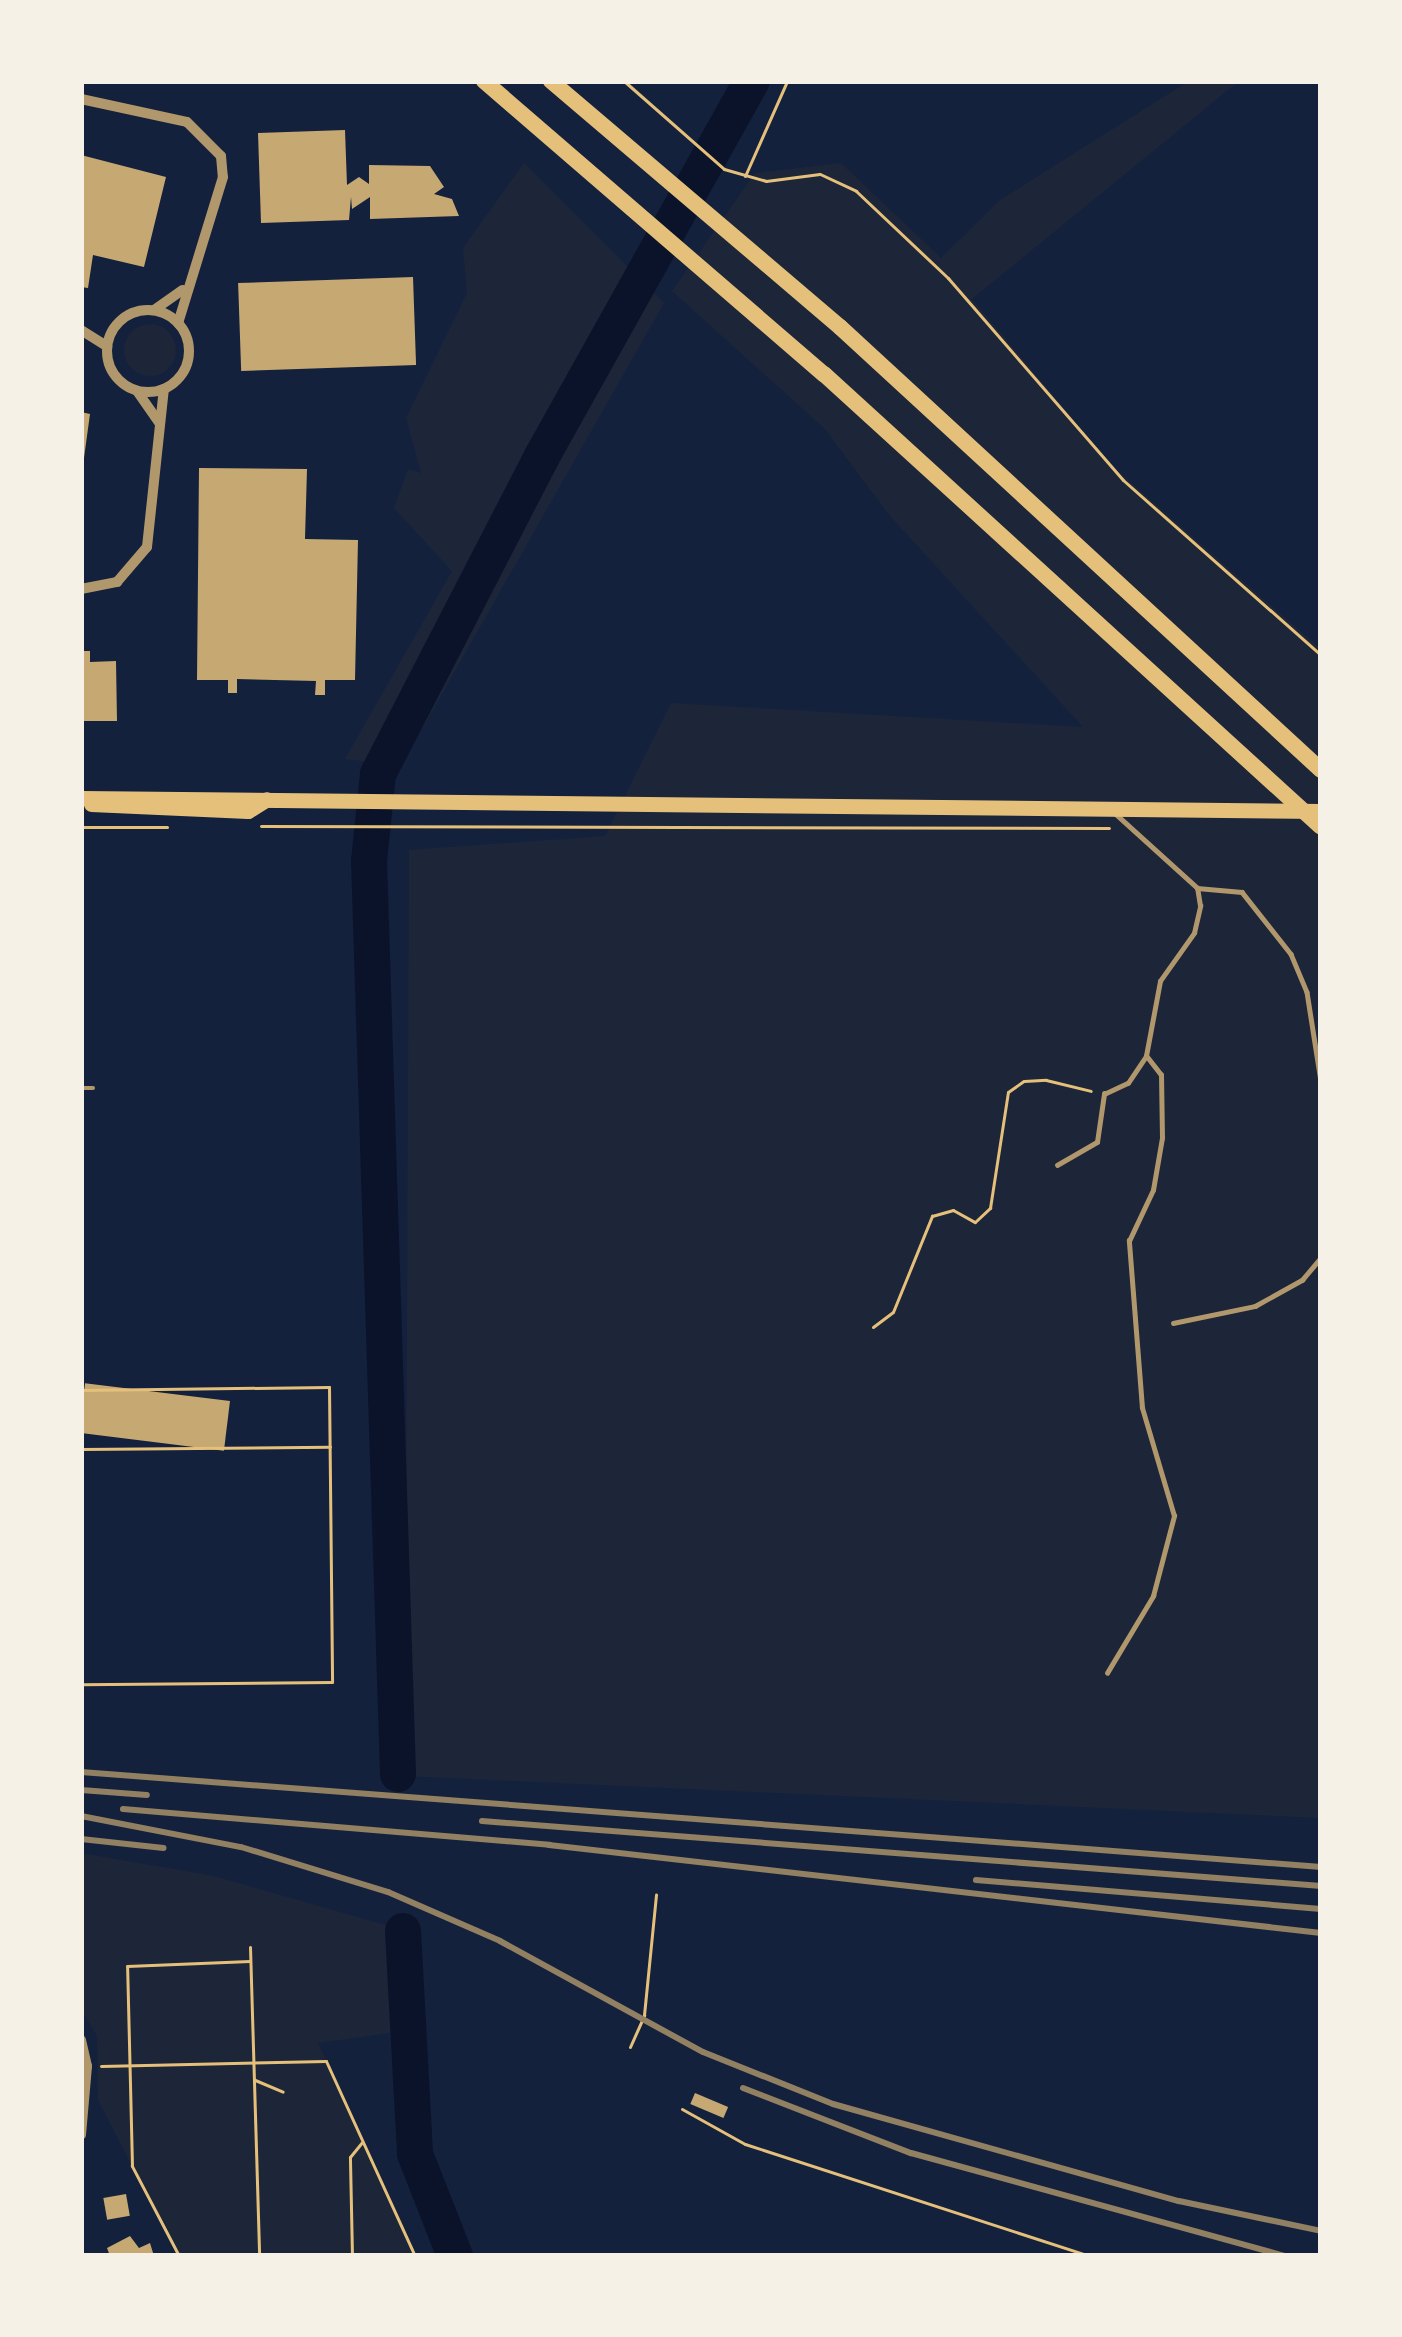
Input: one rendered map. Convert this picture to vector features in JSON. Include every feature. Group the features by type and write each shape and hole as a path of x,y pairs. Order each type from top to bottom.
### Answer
{"highway":[{"path":"484,81 722,283 1321,827"},
{"path":"551,81 744,244 1321,770"}],"main road":[{"path":"81,800 270,797 1321,811"}],"street":[{"path":"81,100 187,122 221,156 208,233 183,290 178,322 189,358 164,389 147,547 117,582 81,590"},
{"path":"84,331 114,327 154,310 183,290"},
{"path":"154,310 178,322"},
{"path":"114,327 107,346 110,368 137,391 158,422"},
{"path":"84,331 107,346"},
{"path":"137,391 164,389"},
{"path":"81,2039 87,2066 81,2135"}],"lane":[{"path":"195,81 225,81"},
{"path":"1109,808 1198,889 1242,892 1291,954 1306,992 1321,1081"},
{"path":"1057,1166 1096,1142 1104,1094 1128,1083 1145,1056 1160,981 1194,933 1198,889"},
{"path":"1107,1672 1153,1597 1174,1516 1142,1408 1129,1241 1154,1190 1162,1138 1161,1075 1145,1056"},
{"path":"81,1088 93,1088"},
{"path":"1173,1323 1222,1316 1302,1280 1321,1257"}],"path":[{"path":"624,81 724,169 744,178 820,174 856,190 948,278 1123,481 1321,656"},
{"path":"744,178 787,81"},
{"path":"339,825 1129,828"},
{"path":"873,1327 892,1312 932,1216 953,1210 975,1222 990,1208 1008,1092 1024,1081 1046,1080 1104,1094"},
{"path":"81,1390 329,1388 332,1682 81,1684"},
{"path":"81,1449 330,1447"},
{"path":"630,2047 644,2015 656,1895"},
{"path":"250,1947 259,2256"},
{"path":"179,2256 132,2166 127,1966 250,1961"},
{"path":"87,2066 326,2060 415,2256"},
{"path":"254,2080 283,2092"},
{"path":"682,2109 745,2144 1090,2256"},
{"path":"352,2256 350,2157 362,2140"}],"shaded area":[{"path":"1189,81 1239,81 972,299 1113,467 1321,649 1321,1818 405,1776 409,850 605,836 671,703 1083,727 890,516 825,429 672,291 755,173 841,163 941,258 1000,200"},
{"path":"524,163 664,303 401,766 345,759 452,571 394,508 408,469 421,473 406,418 467,293 463,248"},
{"path":"150,324 168,332 176,350 168,368 150,376 132,368 124,350 132,332"},
{"path":"81,1853 214,1876 403,1930 404,2031 318,2043 415,2256 179,2256 98,2100 97,2036 81,2009"}],"building":[{"path":"345,130 347,185 359,177 369,184 369,165 430,166 444,187 434,194 452,199 459,216 370,219 370,197 352,209 351,197 349,220 261,223 258,133"},
{"path":"81,155 166,177 144,267 93,255 88,288 81,287"},
{"path":"413,277 416,365 241,371 238,283"},
{"path":"81,412 90,414 84,458 81,458"},
{"path":"199,468 307,469 305,539 358,540 355,680 325,680 325,695 315,695 316,681 237,679 237,693 228,693 228,680 197,680"},
{"path":"81,651 90,651 90,662 116,661 117,721 81,721"},
{"path":"85,1383 230,1401 224,1451 81,1433"},
{"path":"695,2093 728,2107 723,2118 690,2104"},
{"path":"126,2194 130,2216 107,2220 103,2198"},
{"path":"130,2236 139,2248 150,2243 154,2256 110,2256 107,2248"}],"waterway":[{"path":"398,1774 369,861 378,774 541,458 752,81"},
{"path":"403,1931 415,2154 455,2256"}],"railway":[{"path":"81,1772 1321,1867"},
{"path":"81,1790 147,1795"},
{"path":"123,1809 549,1845 1321,1933"},
{"path":"81,1816 241,1847 388,1892 500,1941 703,2052 833,2104 1179,2201 1321,2231"},
{"path":"482,1821 1321,1886"},
{"path":"81,1839 164,1848"},
{"path":"976,1880 1321,1909"},
{"path":"743,2088 911,2153 1285,2256"}]}
